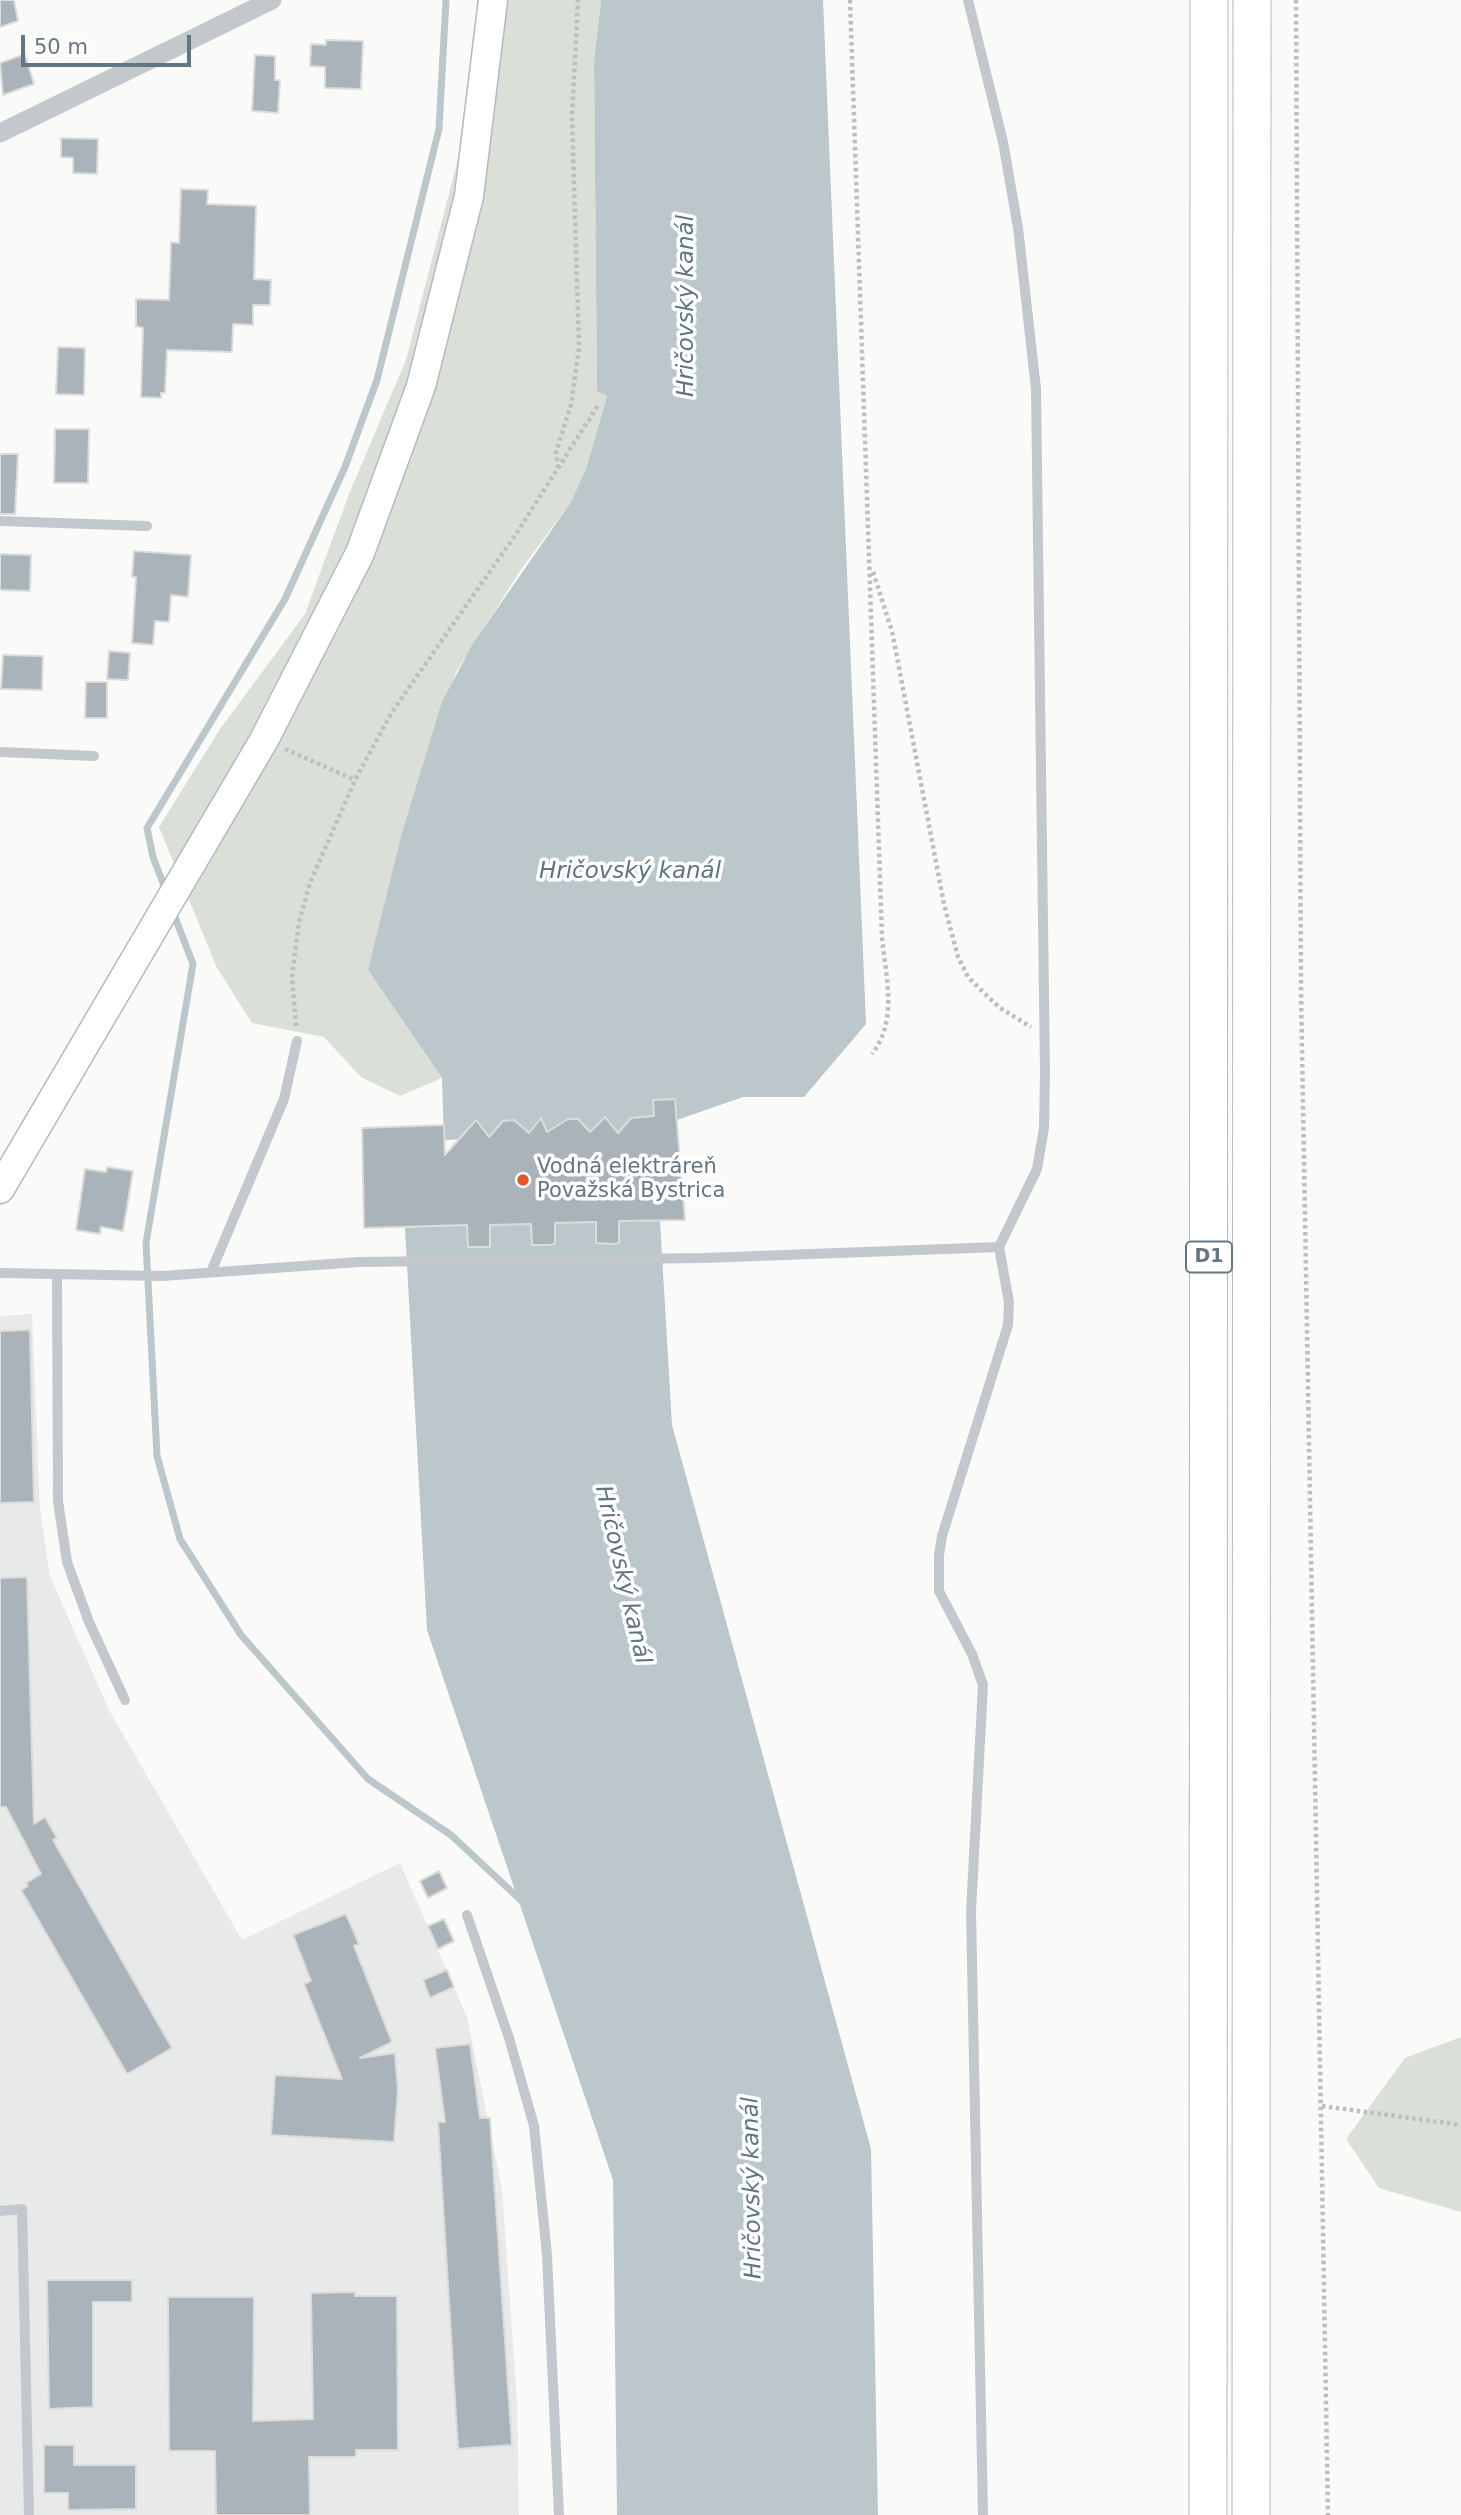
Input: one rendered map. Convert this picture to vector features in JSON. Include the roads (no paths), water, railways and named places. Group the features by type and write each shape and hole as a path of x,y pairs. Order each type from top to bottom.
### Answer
{"highway":[{"name":"D1","path":"1208,2515 1209,0"},
{"name":"D1","path":"1251,2515 1252,0"}],"main road":[{"path":"0,1189 264,740 360,553 421,386 469,196 493,0"}],"street":[{"path":"0,133 243,6 272,0"}],"lane":[{"path":"968,0 1003,142 1026,290 1036,389 1044,1035 1044,1128 1037,1169 999,1247 1009,1302 1008,1325 942,1536 938,1573 945,1606 972,1654 983,1685 971,1911 983,2515"},
{"path":"0,521 147,526"},
{"path":"0,752 94,756"},
{"path":"211,1272 284,1099 297,1041"},
{"path":"0,1273 162,1276 359,1262 704,1258 999,1247"},
{"path":"57,1274 58,1501 67,1562 89,1622 125,1700"},
{"path":"467,1915 509,2038 534,2126 548,2267 559,2515"},
{"path":"0,2211 22,2209 29,2515"}],"water":[{"name":"Hričovský kanál","path":"601,0 823,0 866,1024 804,1097 743,1097 677,1120 675,1099 656,1100 654,1127 637,1117 631,1118 629,1135 608,1135 606,1118 602,1121 602,1136 581,1136 578,1119 564,1121 565,1137 544,1137 544,1124 540,1120 538,1137 517,1138 513,1120 503,1121 500,1138 444,1140 442,1078 368,970 402,833 442,702 472,645 571,502 586,469 607,396 597,391 594,62"},
{"name":"Hričovský kanál","path":"619,1221 660,1221 672,1425 871,2149 878,2515 617,2515 613,2180 427,1630 405,1228 467,1225 483,1246 490,1245 490,1225 531,1224 532,1245 555,1244 555,1223 596,1222 596,1243 612,1244"}],"waterway":[{"path":"166,891 153,857 147,828 285,599 345,467 377,380 439,129 446,0"},
{"path":"173,912 193,964 146,1243 157,1456 180,1539 241,1635 368,1779 451,1835 526,1905"}],"place":[{"name":"Vodná elektráreň Považská Bystrica","path":"523,1180"}]}
